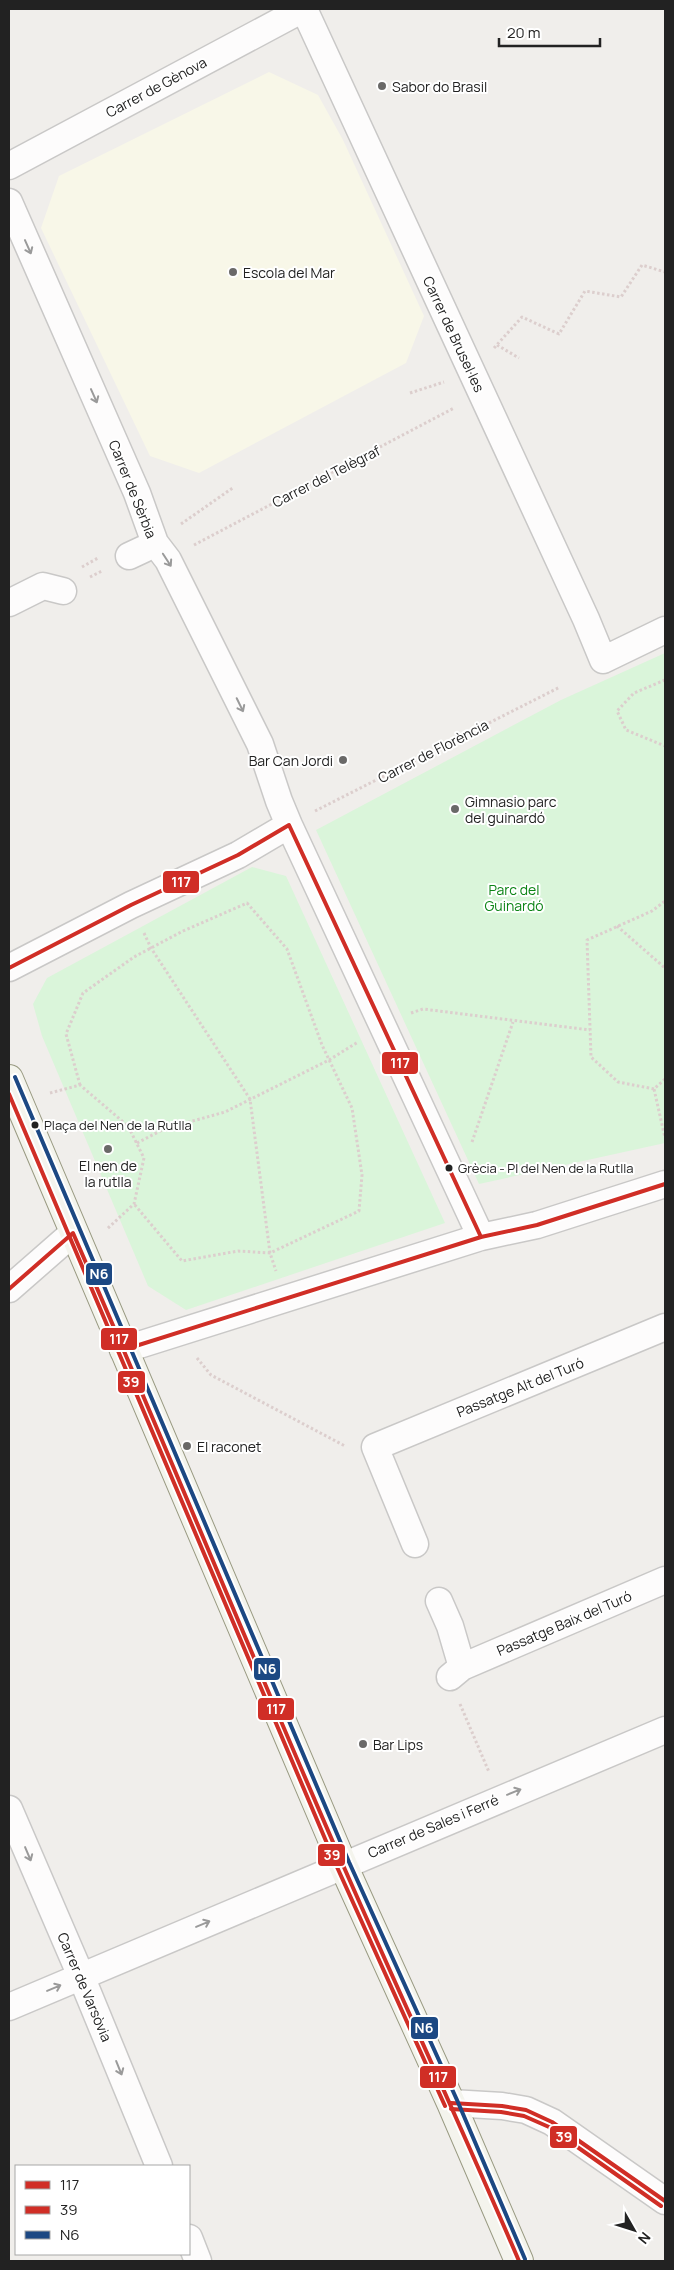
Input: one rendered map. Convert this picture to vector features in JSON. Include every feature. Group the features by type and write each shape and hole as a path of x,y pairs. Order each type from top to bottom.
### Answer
{"street":[{"name":"Carrer de Gènova","path":"9,166 304,9"},
{"name":"Carrer de Brusel·les","path":"304,9 586,619 603,660 665,630"},
{"name":"Carrer de Sèrbia","path":"9,202 136,493 155,543 168,560 260,744 278,802 481,1237"},
{"path":"9,603 53,589"},
{"path":"9,968 131,905 238,855 289,825"},
{"path":"9,1079 343,1865 451,2103 519,2261"},
{"path":"123,1350 481,1237 537,1225 665,1184"},
{"path":"9,1289 73,1233"},
{"name":"Passatge Alt del Turó","path":"375,1447 665,1327"},
{"path":"375,1447 415,1544"},
{"name":"Passatge Baix del Turó","path":"456,1672 665,1580"},
{"path":"439,1601 450,1626 456,1672"},
{"name":"Carrer de Sales i Ferré","path":"9,2007 665,1730"},
{"name":"Carrer de Varsòvia","path":"9,1809 81,1976 159,2165"},
{"path":"451,2103 502,2106 526,2110 552,2122 665,2201"},
{"path":"190,2241 198,2261"}],"path":[{"path":"488,354 522,316 559,334 585,291 621,297 642,265 665,272"},
{"path":"497,345 519,358"},
{"path":"410,393 447,381"},
{"name":"Carrer del Telègraf","path":"191,547 460,405"},
{"path":"180,525 234,487"},
{"path":"53,589 137,553"},
{"path":"53,589 102,556"},
{"path":"665,680 634,693 616,711 626,730 665,746"},
{"name":"Carrer de Florència","path":"314,812 560,687"},
{"path":"654,1089 618,1082 591,1056 587,940 652,911 665,901"},
{"path":"108,1229 134,1204 144,1158 128,1126 80,1085 66,1034 82,993 134,957 183,931 247,903 287,949 329,1060 352,1108 362,1175 359,1211 270,1253 238,1251 182,1261 134,1204"},
{"path":"617,926 665,968"},
{"path":"143,930 151,948 250,1098 270,1253 278,1278"},
{"path":"409,1014 424,1009 513,1022 590,1030"},
{"path":"469,1150 513,1022"},
{"path":"137,1143 164,1129 225,1112 329,1060 348,1048"},
{"path":"654,1089 665,1080"},
{"path":"50,1093 80,1085"},
{"path":"654,1089 665,1138"},
{"path":"194,1354 211,1375 350,1449 375,1447"},
{"path":"456,1672 491,1777"}],"shaded area":[{"name":"Escola del Mar","path":"269,72 318,95 343,140 424,316 406,363 199,473 150,456 41,228 59,176"}],"green space":[{"name":"Parc del Guinardó","path":"665,653 665,1143 479,1184 316,830 561,700"},
{"name":"Plaça del Nen de la Rutlla","path":"252,867 286,876 445,1223 186,1310 148,1286 42,1036 33,1004 47,978"}],"transit line":[{"name":"117","path":"9,968 131,905 238,855 289,825 481,1237"},
{"name":"N6","path":"15,1077 349,1862 457,2100 525,2259"},
{"name":"39","path":"9,1094 337,1867 445,2106"},
{"name":"117","path":"123,1350 481,1237 537,1225 665,1184"},
{"name":"117","path":"9,1289 73,1233 309,1786 519,2261"},
{"name":"117","path":"451,2103 502,2106 526,2110 552,2122 665,2201"},
{"name":"39","path":"451,2109 501,2112 524,2116 549,2127 661,2206"}],"place":[{"name":"Sabor do Brasil","path":"382,86"},
{"name":"Escola del Mar","path":"233,272"},
{"name":"Bar Can Jordi","path":"343,760"},
{"name":"Gimnasio parc del guinardó","path":"455,809"},
{"name":"Plaça del Nen de la Rutlla","path":"35,1125"},
{"name":"El nen de la rutlla","path":"108,1149"},
{"name":"Grècia - Pl del Nen de la Rutlla","path":"449,1168"},
{"name":"El raconet","path":"187,1446"},
{"name":"Bar Lips","path":"363,1744"}]}
